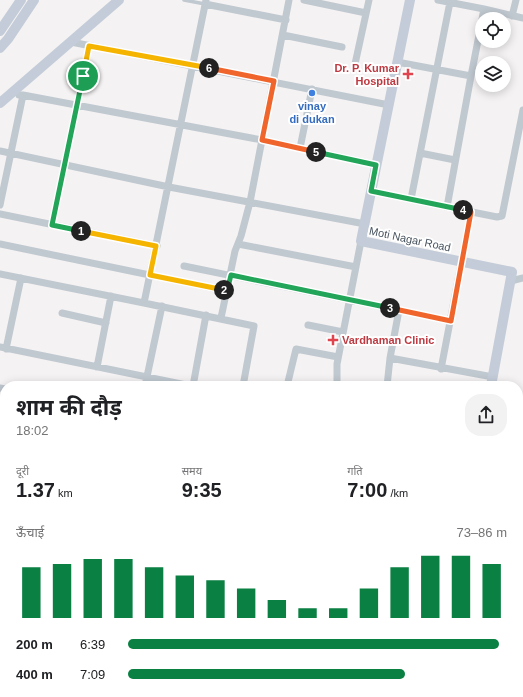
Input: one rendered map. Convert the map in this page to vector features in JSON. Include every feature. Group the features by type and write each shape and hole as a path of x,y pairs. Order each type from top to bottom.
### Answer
{"street":[{"path":"0,31 22,0"},
{"path":"0,48 8,39 34,0"},
{"path":"0,103 119,0"},
{"path":"221,318 235,251 250,202 289,0"},
{"path":"304,0 366,13"},
{"path":"355,64 369,0"},
{"name":"Moti Nagar Road","path":"410,0 361,241 510,271 512,274 511,281"},
{"path":"438,0 480,5 512,16 523,18"},
{"path":"512,16 516,0"},
{"path":"144,303 194,66 205,2 286,20"},
{"path":"411,199 436,70 452,2"},
{"path":"283,34 342,47"},
{"path":"71,42 389,105"},
{"path":"52,225 89,46"},
{"path":"447,207 476,48"},
{"path":"398,62 471,76"},
{"path":"300,148 312,89"},
{"path":"11,93 262,140 376,165"},
{"path":"0,205 23,95"},
{"path":"371,191 497,217 502,216 523,110"},
{"path":"0,151 169,187 365,224"},
{"path":"420,153 455,160"},
{"path":"441,368 471,212"},
{"path":"0,214 156,246"},
{"path":"337,381 336,370 338,357 361,241"},
{"path":"0,244 227,291"},
{"path":"238,244 356,267"},
{"path":"184,266 451,321"},
{"path":"0,274 251,325 254,328 245,381"},
{"path":"20,278 3,348 167,381"},
{"path":"492,381 511,281 523,278"},
{"path":"97,367 111,296"},
{"path":"146,381 162,306"},
{"path":"388,381 390,358 400,310"},
{"path":"62,313 106,323"},
{"path":"193,381 206,315"},
{"path":"308,325 343,332"},
{"path":"289,381 296,349 338,357"},
{"path":"390,358 441,368 488,381"}],"lane":[{"path":"184,0 205,2"}],"place":[{"name":"Dr. P. Kumar Hospital","path":"408,74"},
{"name":"vinay di dukan","path":"312,93"},
{"name":"Vardhaman Clinic","path":"333,340"}],"route":[{"path":"89,46 274,81 262,140 376,165 371,191 471,212 451,321 231,275 227,291 150,275 156,246 52,225 83,76 89,46"}]}
